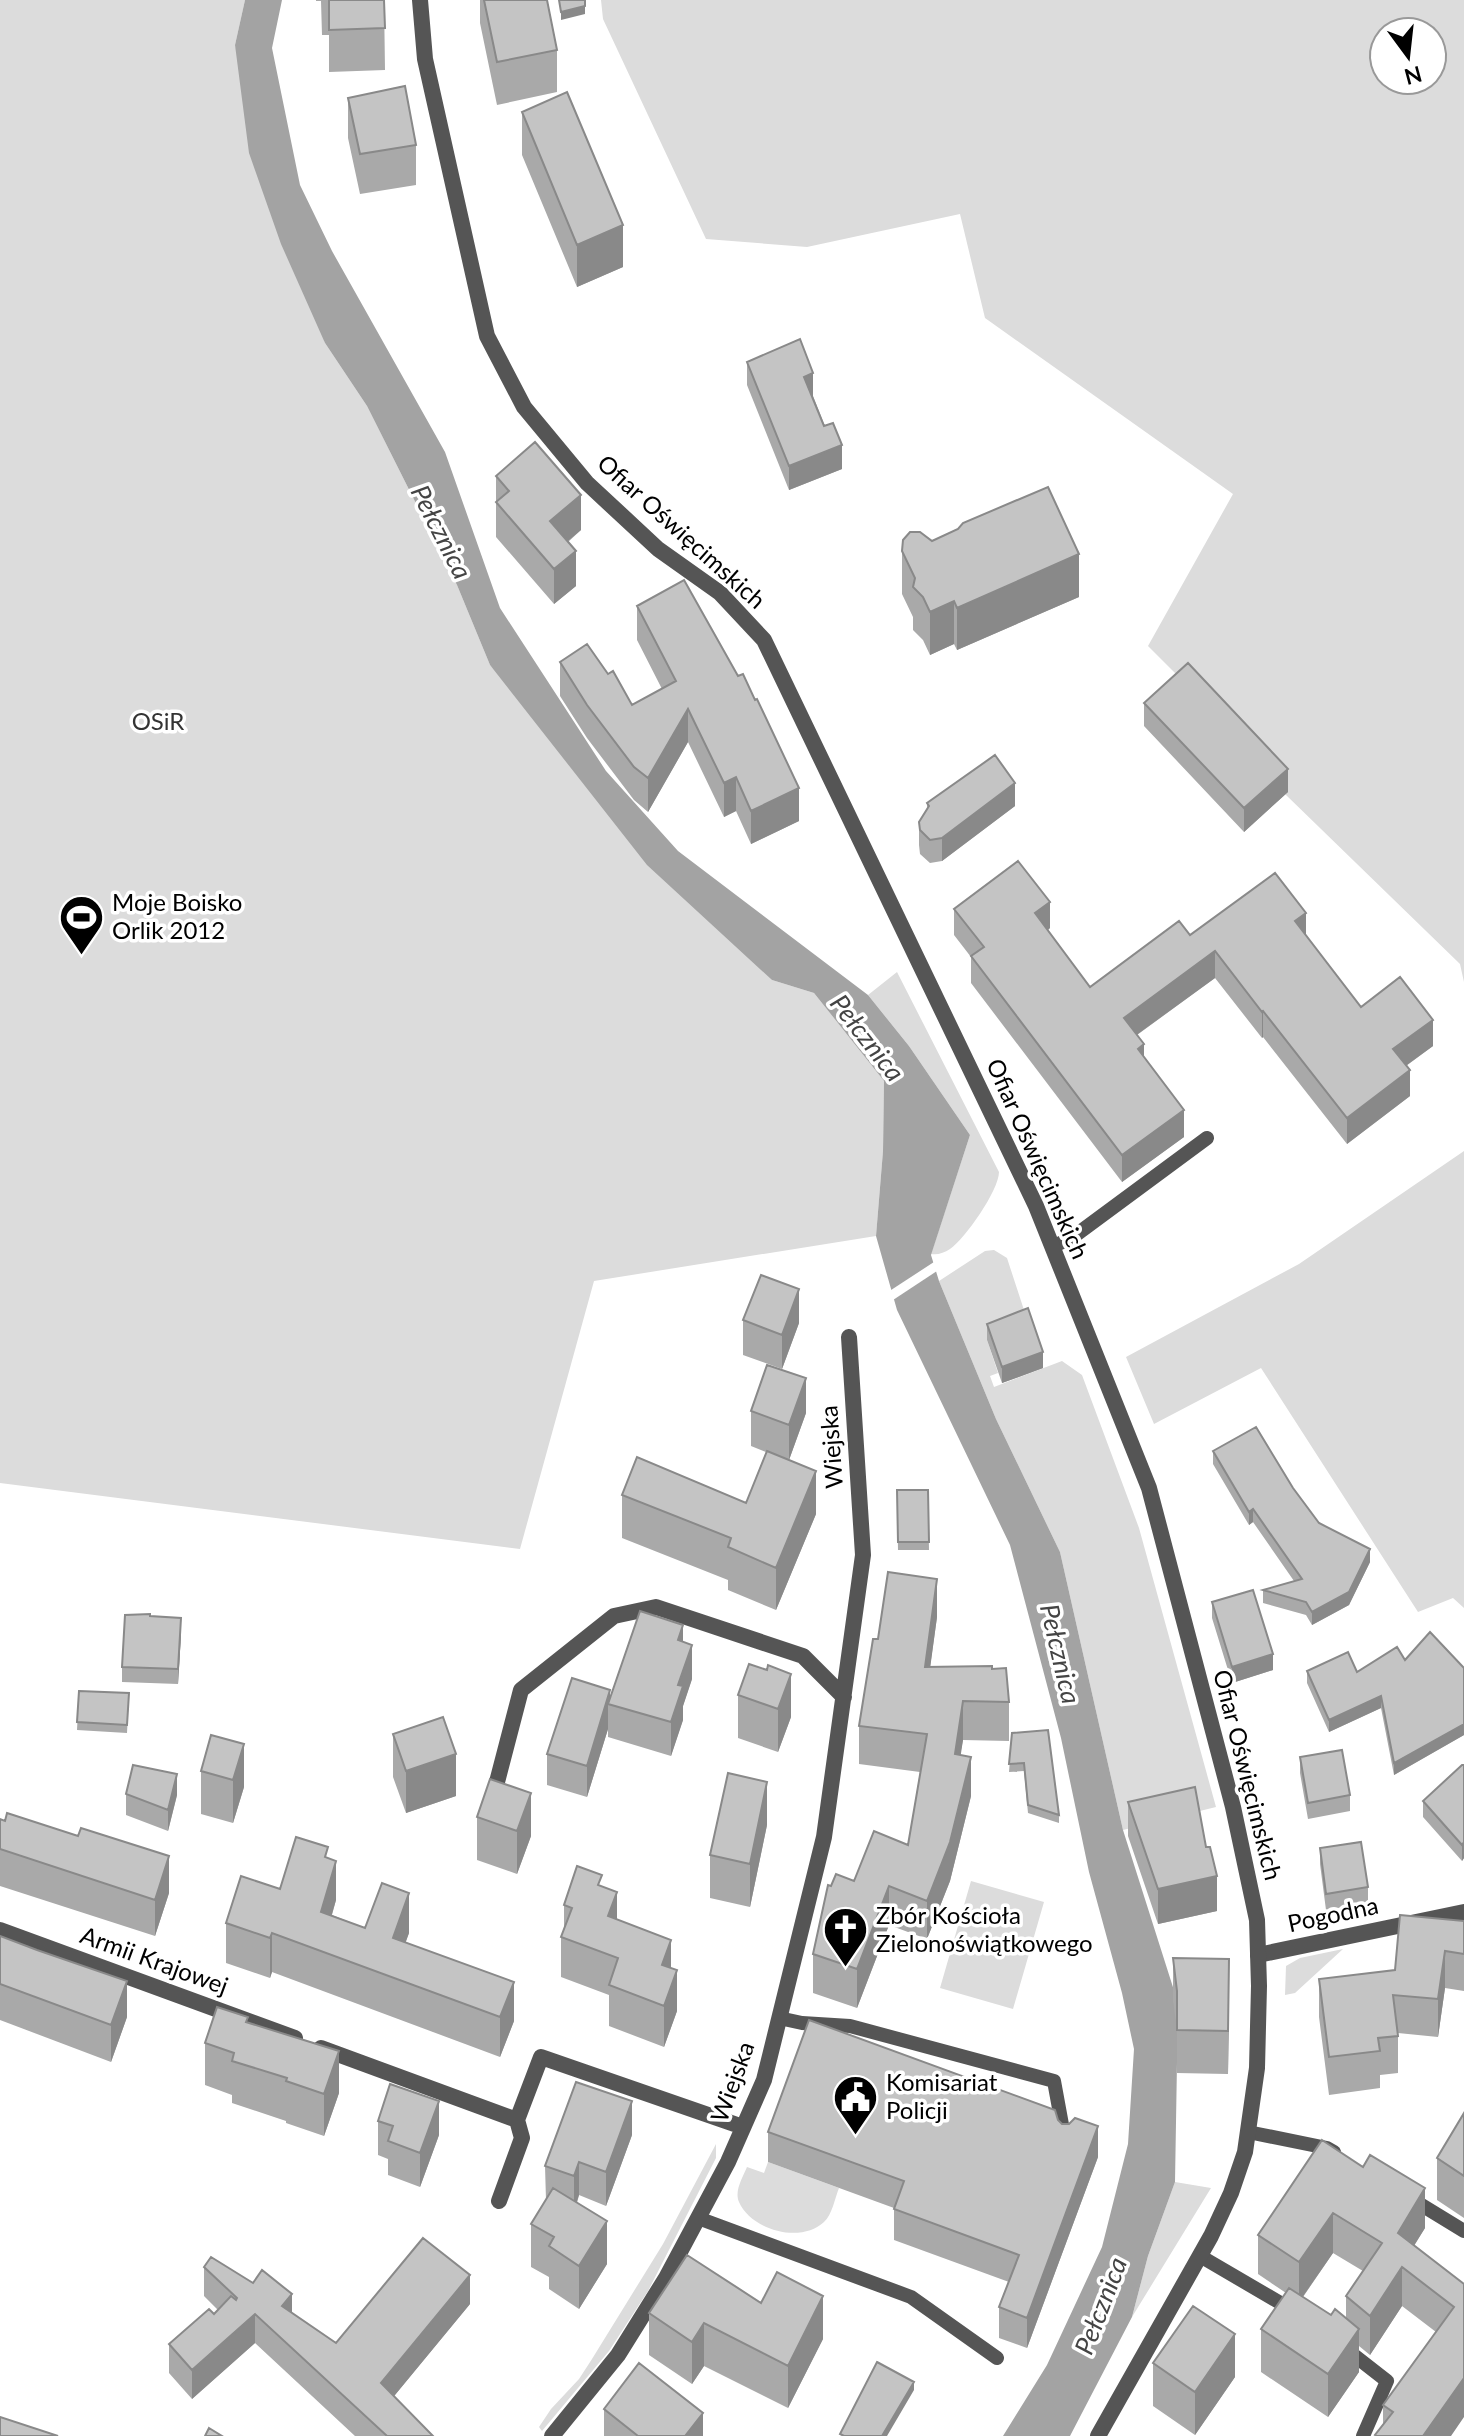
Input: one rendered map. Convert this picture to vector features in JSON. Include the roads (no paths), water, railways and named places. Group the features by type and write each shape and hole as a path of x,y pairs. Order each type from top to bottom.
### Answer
{"street":[{"name":"Ofiar Oświęcimskich","path":"420,0 425,59 487,336 524,407 587,483 658,549 720,593 764,640 988,1105 1052,1247 1149,1488 1233,1807 1257,1920 1257,2068 1245,2152 1231,2193 1103,2434"},
{"name":"Wiejska","path":"552,2436 618,2355 666,2278 728,2162 764,2080 824,1837 863,1555 849,1337"},
{"path":"497,1782 521,1690 614,1616 656,1607 803,1656 844,1697"},
{"name":"Pogodna","path":"1258,1955 1464,1912"},
{"name":"Armii Krajowej","path":"0,1930 517,2120"},
{"path":"499,2201 522,2138 517,2120 541,2057 743,2127"}],"lane":[{"path":"1052,1247 1073,1237 1207,1138"},
{"path":"779,2018 850,2026 1054,2081 1066,2145"},
{"path":"1248,2132 1327,2148 1353,2164"},
{"path":"1392,2187 1464,2231"},
{"path":"698,2218 911,2297 997,2358"},
{"path":"1200,2256 1311,2320"},
{"path":"1333,2338 1387,2381 1363,2436"}],"water":[{"name":"Pełcznica","path":"245,0 282,0 272,48 300,185 332,251 445,452 500,608 606,771 678,851 868,995 909,1046 970,1135 931,1255 996,1419 1060,1552 1123,1830 1178,2003 1175,2182 1148,2256 1132,2317 1070,2436 1003,2436 1047,2365 1102,2247 1128,2144 1134,2049 1089,1872 1061,1738 1010,1545 897,1310 876,1236 883,1151 884,1081 814,993 772,980 647,865 490,665 457,585 367,406 325,343 281,244 249,153 235,45"}],"place":[{"name":"Moje Boisko Orlik 2012","path":"81,956"},
{"name":"Zbór Kościoła Zielonoświątkowego","path":"845,1969"},
{"name":"Komisariat Policji","path":"855,2136"}],"park label":[{"name":"OSiR","path":"158,722"}]}
